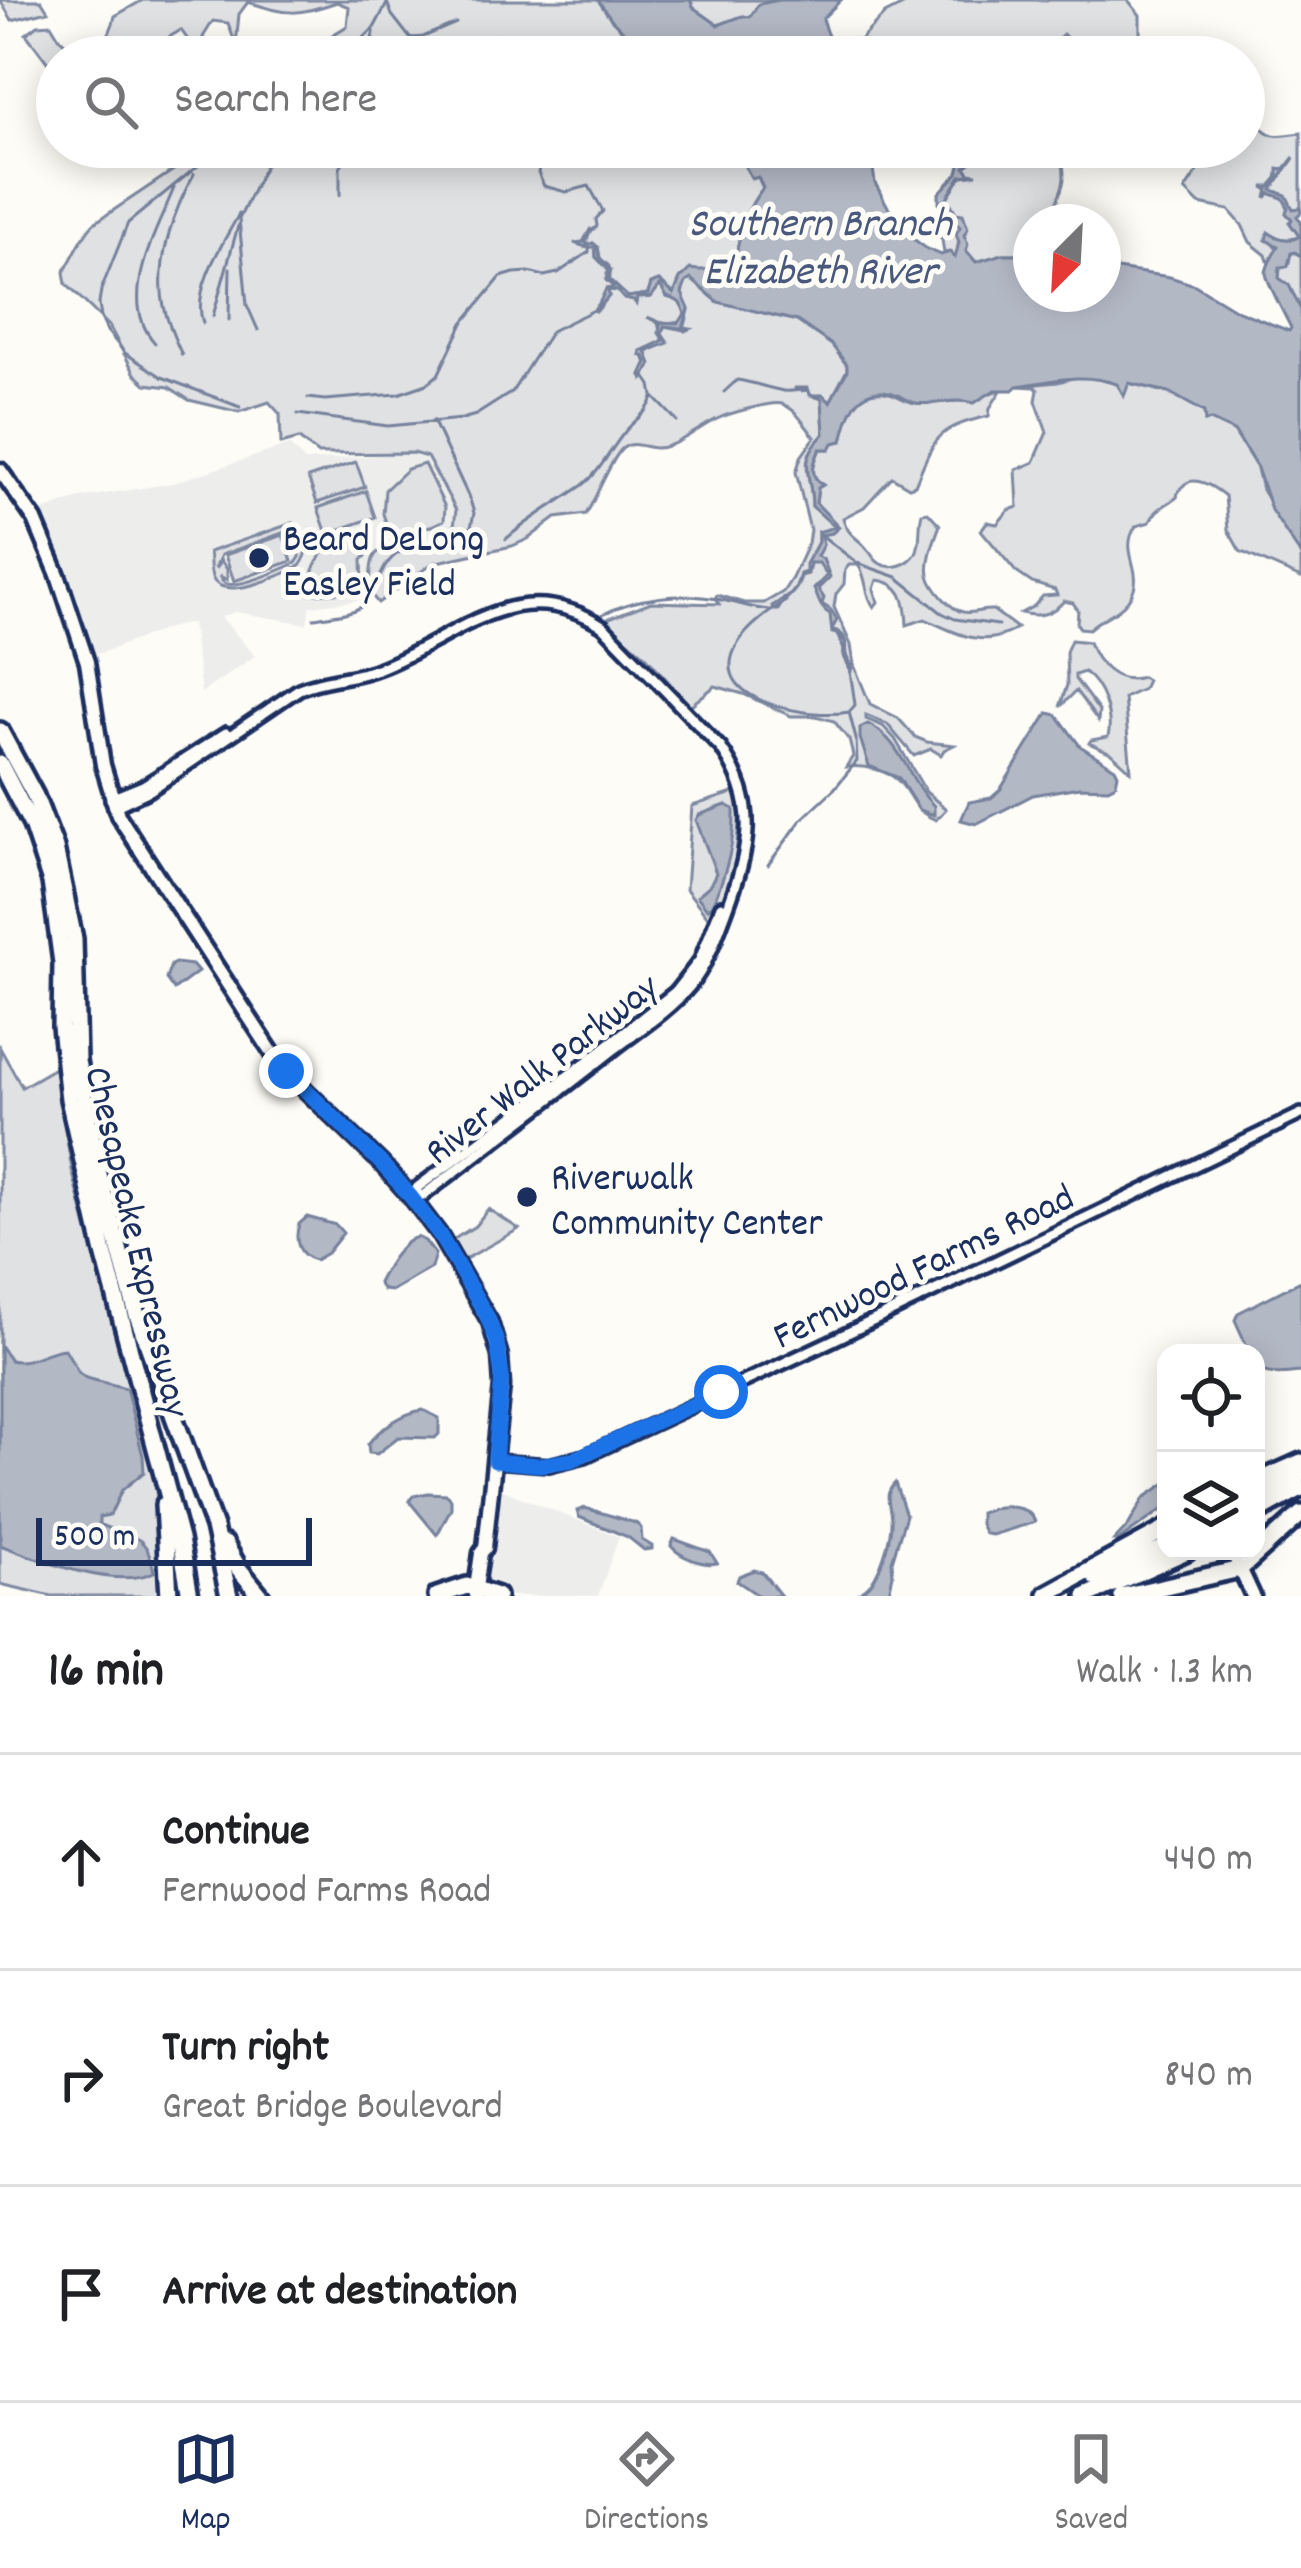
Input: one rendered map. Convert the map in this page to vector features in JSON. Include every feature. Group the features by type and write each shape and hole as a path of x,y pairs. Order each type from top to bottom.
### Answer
{"highway":[{"name":"Chesapeake Expressway","path":"0,731 35,796 55,848 74,939 77,1061 107,1209 137,1315 214,1527 229,1596"},
{"name":"Chesapeake Expressway","path":"0,764 32,825 51,881 62,963 62,1046 69,1099 103,1249 186,1562 190,1596"},
{"path":"1265,1478 1301,1462"},
{"path":"161,1472 169,1596"},
{"path":"1265,1493 1301,1473"},
{"path":"1265,1508 1301,1488"},
{"path":"207,1509 255,1594"},
{"path":"1265,1541 1301,1514"},
{"path":"214,1527 230,1565 255,1594"},
{"path":"1044,1595 1157,1534"},
{"path":"1044,1595 1157,1551"},
{"path":"1086,1596 1167,1560"},
{"path":"1122,1596 1237,1560"},
{"path":"437,1596 467,1586 483,1593"}],"main road":[{"path":"0,470 43,534 87,662 113,803 140,852 274,1057 381,1163 439,1234 477,1297 497,1342 502,1386 483,1593"},
{"path":"1240,1560 1257,1596"}],"street":[{"name":"River Walk Parkway","path":"113,803 307,686 384,667 493,611 522,604 547,604 584,614 615,635 721,748 742,790 741,851 691,976 411,1197"},
{"name":"Fernwood Farms Road","path":"495,1461 539,1465 582,1457 1301,1114"}],"shaded area":[{"path":"0,0 41,0 48,11 12,20"},
{"path":"143,0 598,0 628,36 331,36 347,26 349,7 337,2 292,12 248,2 239,14 237,36 228,23 213,21 204,36 185,36 181,30 171,36 107,36 115,16"},
{"path":"690,0 779,0 759,4 750,17 718,25"},
{"path":"913,0 1128,0 1140,15 1140,36 864,36 885,14"},
{"path":"51,24 58,36 36,36 36,47 26,34 38,25"},
{"path":"1265,130 1272,135 1301,133 1301,208 1293,209 1279,192 1271,190 1294,158 1268,188 1268,193 1283,198 1289,222 1299,236 1267,240 1278,248 1269,264 1229,210 1199,204 1185,190 1200,168 1265,168"},
{"path":"177,168 746,168 763,188 745,221 736,258 711,269 690,270 674,294 659,281 651,284 648,294 628,297 610,280 609,266 593,243 588,247 595,246 596,257 608,270 606,280 614,288 606,289 594,310 609,296 608,290 635,301 651,297 660,285 667,297 681,304 685,314 680,323 658,323 663,342 641,351 647,362 644,378 650,364 646,352 667,343 664,326 684,330 689,310 681,294 691,279 718,302 797,321 832,345 847,370 830,402 823,395 813,396 822,399 824,434 810,453 807,468 812,506 835,527 818,532 812,558 823,545 821,534 839,527 816,503 823,485 815,477 814,464 820,449 842,441 846,422 861,398 878,392 916,403 974,403 1002,389 989,416 958,425 940,437 915,485 909,487 892,477 864,507 843,518 876,561 895,566 916,553 922,513 928,512 940,525 928,569 938,592 958,610 993,610 1017,628 983,639 925,619 907,625 898,589 877,580 874,607 858,565 845,570 834,607 870,704 898,718 915,737 954,745 941,755 931,749 914,756 887,724 866,715 866,719 883,726 895,739 926,792 946,809 936,820 918,809 891,775 846,767 853,756 849,740 834,721 791,716 715,686 690,706 646,656 604,620 651,602 719,604 717,595 764,603 783,592 808,543 810,530 796,472 815,437 787,406 760,406 722,417 668,446 628,445 614,460 586,514 556,518 512,546 433,563 378,603 370,593 376,554 453,534 456,510 427,457 413,453 318,454 299,439 281,444 280,414 269,402 239,412 189,400 169,387 146,384 135,374 109,326 66,284 64,272 93,224"},
{"path":"966,168 1063,168 1063,184 1058,204 1013,204 1013,254 976,262 966,250 956,213 945,201 961,176 971,175"},
{"path":"941,206 961,227 956,259 944,253 937,234 947,219"},
{"path":"1294,252 1301,256 1301,310 1279,278 1280,266"},
{"path":"1083,375 1117,384 1124,393 1128,383 1176,396 1233,430 1301,555 1301,578 1240,551 1228,530 1225,496 1192,481 1150,522 1136,526 1130,545 1134,590 1119,609 1089,629 1077,624 1078,610 1073,603 1064,601 1039,615 1021,613 1043,596 1057,595 1055,590 1016,572 981,530 987,522 997,524 1018,507 1016,470 1034,462 1047,432 1036,401 1038,390 1017,386"},
{"path":"289,445 305,461 432,451 459,516 450,537 390,543 370,565 369,599 310,606 307,624 235,612 221,617 255,656 201,693 192,623 90,657 37,513 79,498 173,483"},
{"path":"356,462 365,487 317,503 308,478"},
{"path":"424,464 445,507 444,520 390,533 383,514 385,490 407,469"},
{"path":"366,491 375,517 327,534 318,508"},
{"path":"293,523 307,552 292,570 231,588 214,581 209,552","holes":["285,532 301,544 296,563 238,584 223,582 219,576 227,580 227,569 221,561 215,569 221,555"]},
{"name":"Beard DeLong Easley Field","path":"283,535 292,561 234,581 225,555"},
{"path":"361,536 366,556 362,560 363,589 309,594 313,571 323,554 339,542"},
{"path":"1071,640 1089,642 1097,658 1117,676 1147,680 1143,689 1124,698 1131,771 1111,753 1089,743 1108,737 1109,720 1101,693 1084,672 1075,679 1099,711 1098,721 1076,691 1060,707"},
{"path":"742,790 735,864 714,925 686,889 692,806"},
{"path":"0,1048 22,1087 55,1068 72,1170 155,1473 163,1596 52,1596 0,1584"},
{"path":"488,1209 519,1229 462,1261 451,1241 475,1226"},
{"path":"498,1488 619,1537 598,1596 509,1596 486,1587"}],"water":[{"path":"598,0 690,0 718,25 750,17 759,4 841,0 823,18 828,36 628,36"},
{"name":"Southern Branch Elizabeth River","path":"1294,157 1272,190 1286,195 1293,209 1301,208 1297,216 1301,222 1301,256 1291,253 1288,266 1280,267 1279,278 1289,285 1301,310 1301,555 1271,510 1257,468 1235,432 1205,422 1204,412 1168,392 1129,383 1124,396 1117,384 1079,378 995,390 974,403 916,403 889,392 868,393 850,414 842,441 820,449 813,468 823,485 816,503 839,527 821,535 823,545 817,556 830,577 818,589 822,604 837,620 832,629 845,639 851,671 843,656 845,643 832,633 830,614 821,606 814,589 827,575 819,563 810,563 808,574 801,576 797,587 778,610 772,606 791,594 800,574 806,572 818,532 835,527 812,506 808,460 824,434 822,399 812,395 823,395 830,402 847,365 832,345 797,321 718,302 691,279 682,293 689,309 683,328 690,329 664,326 662,334 668,343 646,351 651,364 643,379 647,362 641,351 664,340 659,333 660,324 647,317 679,323 685,314 682,307 660,285 651,297 637,298 636,304 608,290 609,296 595,312 606,289 614,287 606,280 608,269 596,257 595,246 574,243 583,242 591,228 586,243 593,243 598,247 600,258 611,270 609,280 628,297 648,294 651,284 659,281 674,294 690,269 711,269 736,258 745,221 763,188 758,177 752,179 746,168 873,168 875,183 893,216 912,238 927,249 941,255 950,252 955,258 960,227 939,203 939,193 959,168 966,168 977,174 961,176 945,201 963,214 968,228 966,251 976,262 1013,254 1013,312 1121,312 1121,270 1195,285 1236,310 1289,331 1266,273 1278,246 1266,240 1268,232 1284,239 1299,236 1283,198 1269,193 1266,198 1268,189 1263,187 1271,187 1278,169 1284,170"},
{"path":"1048,713 1057,715 1080,746 1115,768 1116,784 1033,795 976,824 961,820 969,802 991,798 1000,790"},
{"path":"868,724 897,750 934,806 934,815 919,810 899,778 869,766 860,738 860,728"},
{"path":"726,805 734,809 731,846 718,892 707,909 697,896 716,873 696,820"},
{"path":"175,963 192,965 198,972 174,990 166,979"},
{"path":"307,1217 336,1225 343,1233 315,1260 301,1251 297,1241 299,1224"},
{"path":"417,1237 435,1254 431,1268 391,1291 383,1290 378,1283 389,1263"},
{"path":"1301,1281 1301,1372 1265,1371 1265,1344 1246,1344 1235,1320 1238,1313"},
{"path":"0,1345 10,1360 17,1361 65,1349 86,1378 126,1388 144,1472 122,1490 110,1515 99,1517 99,1524 142,1543 154,1572 138,1577 98,1575 0,1545"},
{"path":"423,1410 439,1418 435,1438 398,1437 377,1454 369,1453 368,1444 385,1427"},
{"path":"895,1483 906,1515 892,1561 888,1596 853,1596 871,1584 884,1557 891,1526 888,1495"},
{"path":"1157,1489 1157,1513 1114,1541 1128,1526 1144,1498"},
{"path":"428,1493 451,1499 437,1535 409,1501"},
{"path":"998,1507 1025,1510 1035,1522 985,1534 980,1513"},
{"path":"585,1508 636,1523 642,1540 652,1549 644,1550 628,1537 579,1517 577,1511"},
{"path":"674,1539 710,1552 717,1563 686,1557 671,1546"},
{"path":"754,1570 762,1572 781,1596 759,1596 737,1581"}],"waterway":[{"path":"366,36 389,0"},
{"path":"387,2 408,36"},
{"path":"425,36 456,23"},
{"path":"373,36 374,30"},
{"path":"195,168 128,223 101,290 101,318 125,353 162,377 240,407"},
{"path":"258,330 247,305 239,219 264,168"},
{"path":"340,168 340,195"},
{"path":"539,168 544,186 566,192 589,186 603,211 589,234"},
{"path":"182,355 166,316 162,277 170,231 194,174"},
{"path":"155,343 144,326 139,287 150,245 174,188"},
{"path":"203,323 200,310 205,282 239,214"},
{"path":"213,316 238,226"},
{"path":"308,398 398,394 427,384 438,375 463,323 501,277 558,273 589,249"},
{"path":"229,320 230,268"},
{"path":"298,414 388,426 476,415 512,392 551,331 594,310"},
{"path":"644,375 653,396 677,421"},
{"path":"724,392 737,380 783,391 809,391"},
{"path":"506,539 589,480 653,398"},
{"path":"314,618 361,607 392,558 452,539 471,527 470,500 433,420"},
{"path":"820,534 857,563 897,577 942,613 998,625"},
{"path":"601,615 645,600 676,596 769,610"},
{"path":"786,601 752,626 737,645 731,665 736,681 748,694 767,703 812,713 849,712"},
{"path":"768,865 802,819 857,761 849,712 855,705 852,686 836,633"}],"place":[{"name":"Beard DeLong Easley Field","path":"259,558"},
{"name":"Riverwalk Community Center","path":"527,1197"}],"route":[{"path":"286,1071 411,1197 439,1234 487,1316 502,1376 495,1461 539,1465 572,1460 721,1392"}]}
